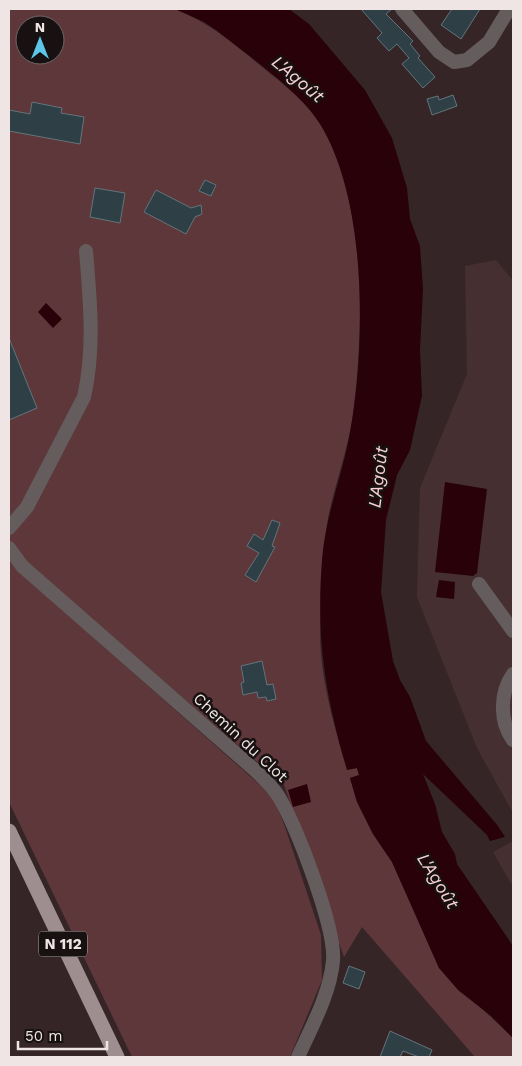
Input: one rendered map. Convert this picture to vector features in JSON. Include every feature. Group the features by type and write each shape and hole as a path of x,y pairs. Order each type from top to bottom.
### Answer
{"main road":[{"name":"N 112","path":"9,831 117,1057"}],"street":[{"path":"402,9 439,52 454,62 467,60 489,42 509,9"},
{"name":"Chemin du Clot","path":"9,528 35,494 84,397 87,384 91,323 86,251"},
{"name":"Chemin du Clot","path":"19,517 12,537 12,554 256,771 279,796 331,930 333,945 333,963 325,991 298,1057"},
{"path":"479,584 513,631"},
{"path":"513,674 508,681 503,701 505,723 513,740"}],"shaded area":[{"path":"9,9 175,9 199,20 242,50 294,93 320,123 335,154 347,188 354,226 360,304 357,380 353,414 326,530 320,616 322,667 325,684 347,769 357,768 359,775 350,778 357,802 373,834 392,862 439,968 513,1038 513,1057 475,1057 362,927 344,957 284,785 35,570 16,569 260,785 274,800 284,824 321,935 322,980 290,1057 132,1057 9,802"},
{"path":"496,260 513,281 513,813 477,748 417,597 420,488 467,374 465,266"},
{"path":"513,841 513,887 493,852"}],"water":[{"name":"L'Agoût","path":"175,9 289,9 309,24 365,90 392,138 407,188 410,219 420,246 423,289 420,350 422,396 410,450 397,475 386,520 381,592 393,661 400,680 410,697 426,741 498,826 505,837 490,841 487,835 423,774 435,804 442,832 455,854 457,864 513,946 513,1038 491,1016 458,990 439,968 392,862 373,834 357,802 350,778 359,775 357,768 347,770 333,716 321,641 320,589 326,529 346,453 355,402 360,321 359,277 355,234 347,194 336,156 320,124 311,111 286,86 216,30 204,22"},
{"path":"46,303 62,319 53,328 38,312"},
{"path":"445,482 487,489 477,573 473,576 435,572"},
{"path":"439,580 455,582 454,599 436,597"},
{"path":"307,784 311,802 293,807 288,790"}],"building":[{"path":"361,9 392,9 386,14 413,41 410,44 420,56 418,58 435,77 423,88 402,64 409,58 397,44 389,51 377,38 382,33"},
{"path":"452,9 480,9 461,39 441,25"},
{"path":"453,95 457,106 432,115 427,99 438,96 439,100"},
{"path":"32,102 62,108 61,113 84,117 80,144 9,131 9,110 30,114"},
{"path":"205,180 216,185 211,196 199,191"},
{"path":"95,188 125,193 120,223 90,217"},
{"path":"156,190 191,208 201,205 202,214 195,217 186,234 144,212"},
{"path":"9,338 37,408 9,420"},
{"path":"272,520 280,523 272,546 275,547 256,582 245,575 259,553 247,546 254,534 263,540"},
{"path":"262,661 267,685 273,684 276,699 267,701 266,697 258,698 257,692 243,695 241,683 244,682 241,666"},
{"path":"349,966 365,972 359,989 343,983"},
{"path":"390,1031 432,1050 429,1057 419,1057 403,1051 400,1057 380,1057"}]}
